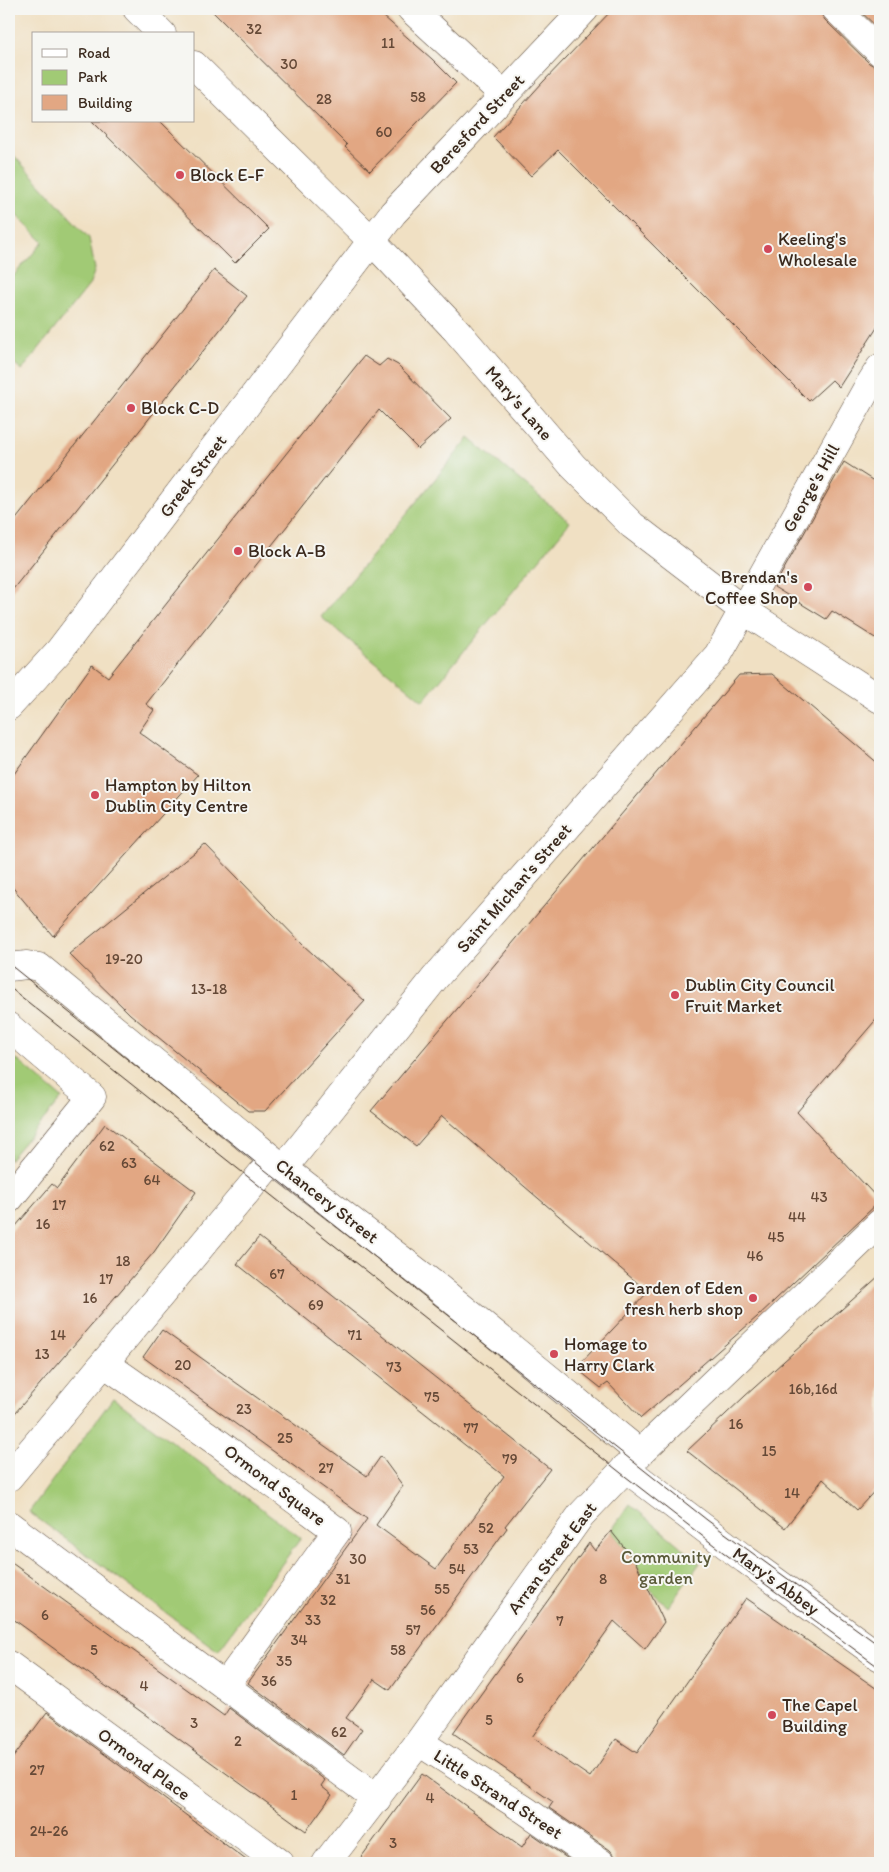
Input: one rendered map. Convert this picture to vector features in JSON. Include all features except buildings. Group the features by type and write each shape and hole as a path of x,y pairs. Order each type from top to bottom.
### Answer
{"street":[{"path":"137,9 160,32"},
{"path":"412,9 504,95"},
{"name":"Beresford Street","path":"372,241 394,213 585,9"},
{"path":"836,9 880,52"},
{"name":"Mary's Lane","path":"195,66 372,241 456,330 573,466 632,525 743,610 880,699"},
{"name":"Greek Street","path":"9,706 60,651 372,241"},
{"name":"George's Hill","path":"743,610 880,368"},
{"name":"Saint Michan's Street","path":"279,1164 435,978 718,655 743,610"},
{"name":"Chancery Street","path":"9,968 27,965 39,967 279,1164 437,1287 632,1460"},
{"path":"9,1027 92,1097 9,1199"},
{"path":"9,1478 104,1363 279,1164"},
{"name":"Arran Street East","path":"326,1863 420,1742 581,1515 632,1460 880,1223"},
{"name":"Ormond Square","path":"104,1363 217,1442 337,1531 225,1686"},
{"name":"Mary's Abbey","path":"632,1460 746,1560 877,1649"},
{"path":"9,1525 376,1799"},
{"name":"Ormond Place","path":"9,1665 280,1863"},
{"name":"Little Strand Street","path":"420,1742 525,1810 602,1863"}],"green space":[{"path":"9,150 89,238 95,269 90,284 22,370 9,359 9,281 43,242 9,208"},
{"path":"469,438 570,522 423,701 321,617"},
{"path":"9,1053 62,1098 9,1160"},
{"path":"113,1398 301,1538 218,1651 29,1512"},
{"name":"Community garden","path":"630,1504 700,1563 668,1607 648,1588 635,1561 611,1531"}],"tram line":[{"path":"9,964 265,1170 707,1520 880,1646"},
{"path":"9,987 621,1473 750,1573 880,1668"}],"place":[{"name":"Block E-F","path":"180,175"},
{"name":"Keeling's Wholesale","path":"768,249"},
{"name":"Block C-D","path":"131,408"},
{"name":"Block A-B","path":"238,551"},
{"name":"Brendan's Coffee Shop","path":"808,587"},
{"name":"Hampton by Hilton Dublin City Centre","path":"95,795"},
{"name":"Dublin City Council Fruit Market","path":"675,995"},
{"name":"Garden of Eden fresh herb shop","path":"753,1298"},
{"name":"Homage to Harry Clark","path":"554,1354"},
{"name":"The Capel Building","path":"772,1715"}]}
